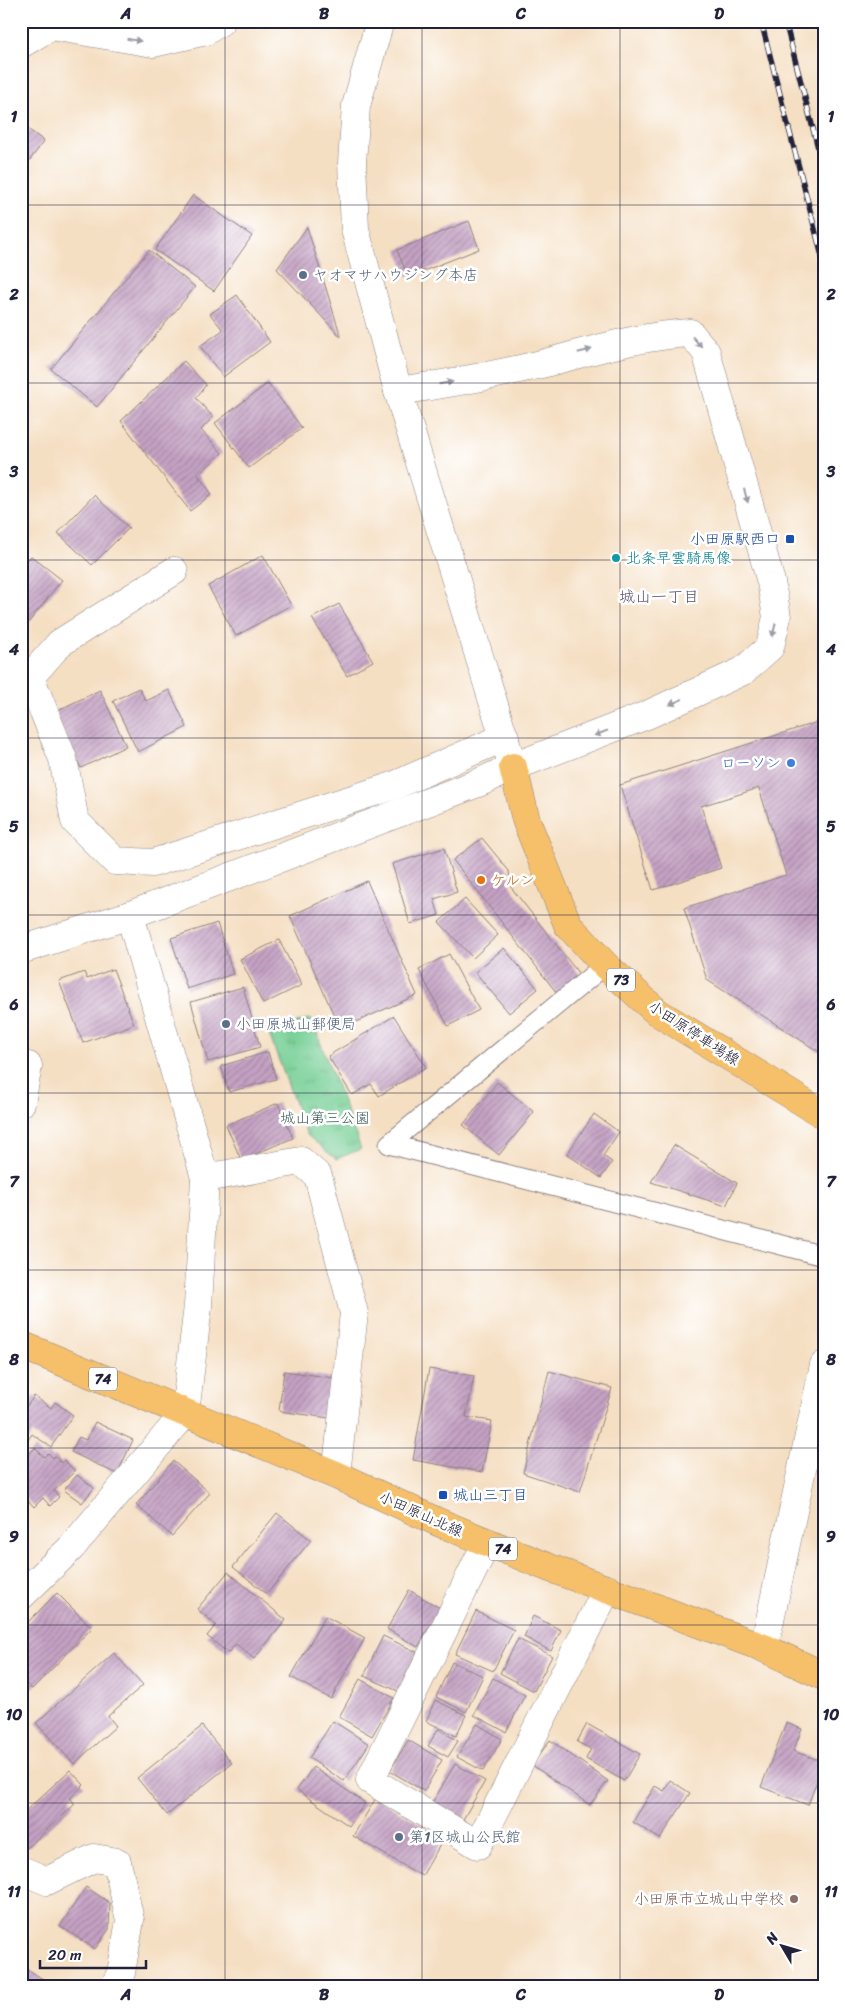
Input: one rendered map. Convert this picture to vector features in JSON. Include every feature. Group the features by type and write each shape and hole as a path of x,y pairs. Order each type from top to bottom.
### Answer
{"main road":[{"name":"小田原停車場線","path":"514,767 526,820 568,925 605,965 656,1012 824,1114"},
{"name":"小田原山北線","path":"21,1344 336,1475 438,1522 607,1589 764,1648 824,1676"}],"street":[{"path":"21,44 50,26 153,43 206,31 221,21"},
{"path":"380,21 356,106 352,163 354,220 357,239 398,391 514,767"},
{"path":"21,950 130,915 478,783 647,715 743,672 770,647 777,617 771,582 706,352 690,333 635,339 477,378 398,391"},
{"path":"174,571 60,643 30,677 63,759 75,821 115,861 153,863 393,786 505,737"},
{"path":"21,1596 71,1548 186,1413 198,1306 205,1178 130,915"},
{"path":"21,1103 28,1066"},
{"path":"205,1178 301,1160 318,1176 354,1313 336,1475"},
{"path":"764,1648 824,1365"},
{"path":"487,1542 370,1780 478,1845 607,1589"},
{"path":"21,1870 48,1881 94,1858 116,1862 130,1920 121,1973 114,1987"}],"lane":[{"path":"605,965 389,1144 824,1256"}],"green space":[{"name":"城山第三公園","path":"311,1018 361,1149 336,1159 307,1135 269,1034"}],"building":[{"path":"114,21 143,21 140,37 112,31"},
{"path":"21,124 44,141 21,172"},
{"path":"193,195 252,236 214,291 155,250"},
{"path":"469,221 479,249 408,277 397,250"},
{"path":"307,227 341,337 277,269"},
{"path":"149,250 195,287 97,407 51,369"},
{"path":"237,295 270,342 223,377 200,346 223,330 210,314"},
{"path":"184,361 206,385 196,398 213,417 201,430 222,453 198,475 212,494 190,511 121,421"},
{"path":"268,383 302,428 249,468 215,423"},
{"path":"21,491 27,493 22,508 21,508"},
{"path":"94,495 129,528 92,565 58,533"},
{"path":"263,555 291,605 236,636 208,586"},
{"path":"31,556 62,580 21,632 21,568"},
{"path":"339,604 373,661 347,676 312,618"},
{"path":"139,688 146,701 169,690 187,727 138,752 113,701"},
{"path":"100,690 126,746 81,768 54,712"},
{"path":"824,720 824,1055 707,980 684,908 786,875 759,788 701,806 721,868 653,890 620,785"},
{"path":"482,838 509,871 510,886 583,979 560,997 453,860"},
{"path":"444,848 457,892 434,899 439,915 410,924 392,864"},
{"path":"367,881 417,995 340,1029 290,916"},
{"path":"465,899 498,935 473,958 439,922"},
{"path":"217,923 233,974 187,989 171,938"},
{"path":"279,940 302,985 263,1004 240,959"},
{"path":"504,948 538,989 509,1013 475,972"},
{"path":"449,954 479,1010 448,1026 419,970"},
{"path":"113,969 134,1024 83,1043 59,981 84,972 87,979"},
{"name":"小田原城山郵便局","path":"243,987 260,1047 208,1062 191,1002"},
{"path":"394,1016 426,1067 379,1096 371,1084 352,1095 328,1056"},
{"path":"268,1052 276,1079 229,1092 221,1066"},
{"path":"497,1082 534,1112 499,1155 463,1125"},
{"path":"278,1103 293,1138 241,1160 226,1125"},
{"path":"594,1114 619,1132 603,1156 612,1162 601,1178 567,1154"},
{"path":"674,1145 737,1183 726,1206 651,1182"},
{"path":"429,1369 474,1376 466,1417 492,1421 482,1472 413,1460"},
{"path":"284,1371 334,1378 329,1418 279,1411"},
{"path":"549,1371 612,1388 580,1492 523,1473"},
{"path":"34,1396 51,1408 55,1402 73,1415 51,1447 32,1434 26,1443 21,1440 21,1414"},
{"path":"95,1422 133,1440 117,1474 71,1452 79,1437 86,1440"},
{"path":"35,1448 44,1457 48,1453 53,1458 55,1456 61,1463 64,1460 75,1471 54,1491 59,1497 50,1506 43,1498 34,1507 21,1493 21,1461"},
{"path":"173,1461 210,1493 172,1536 136,1505"},
{"path":"77,1475 94,1488 82,1503 64,1490"},
{"path":"277,1513 311,1540 267,1594 233,1567"},
{"path":"228,1572 286,1620 254,1659 236,1644 228,1653 207,1636 216,1625 197,1609"},
{"path":"409,1590 440,1608 418,1647 387,1629"},
{"path":"57,1593 92,1628 32,1689 21,1679 21,1629"},
{"path":"476,1611 514,1630 493,1671 455,1654"},
{"path":"325,1616 365,1638 331,1699 291,1677"},
{"path":"533,1616 561,1630 551,1651 524,1637"},
{"path":"383,1636 417,1652 398,1691 364,1676"},
{"path":"518,1639 552,1656 534,1691 500,1673"},
{"path":"114,1653 143,1685 108,1716 116,1726 74,1764 36,1723"},
{"path":"452,1662 483,1676 466,1712 436,1697"},
{"path":"493,1678 525,1695 506,1732 474,1715"},
{"path":"360,1679 394,1698 372,1736 339,1717"},
{"path":"435,1700 466,1715 456,1736 426,1721"},
{"path":"333,1721 369,1744 344,1781 309,1758"},
{"path":"786,1723 802,1729 793,1751 824,1762 808,1805 761,1787"},
{"path":"477,1724 502,1739 483,1771 457,1757"},
{"path":"587,1724 640,1754 624,1781 586,1759 591,1749 577,1742"},
{"path":"202,1726 232,1763 167,1815 137,1778"},
{"path":"438,1729 458,1741 448,1757 428,1746"},
{"path":"408,1740 442,1760 424,1791 390,1771"},
{"path":"550,1740 608,1781 590,1805 532,1765"},
{"path":"455,1764 485,1781 461,1823 431,1805"},
{"path":"313,1767 365,1803 349,1826 297,1790"},
{"path":"70,1770 84,1785 70,1798 75,1804 27,1848 21,1841 21,1815"},
{"path":"670,1780 690,1793 660,1839 633,1822 655,1786 664,1791"},
{"name":"第1区城山公民館","path":"376,1798 444,1838 422,1876 353,1836"},
{"path":"86,1887 110,1903 109,1929 95,1949 60,1926"},
{"path":"29,1970 55,1987 21,1987 21,1983"}],"railway":[{"path":"761,21 824,264"},
{"path":"785,21 824,171"}],"place":[{"name":"ヤオマサハウジング本店","path":"303,275"},
{"name":"小田原駅西口","path":"790,539"},
{"name":"北条早雲騎馬像","path":"616,558"},
{"name":"ローソン","path":"791,763"},
{"name":"ケルン","path":"481,880"},
{"name":"小田原城山郵便局","path":"226,1024"},
{"name":"城山三丁目","path":"443,1495"},
{"name":"第1区城山公民館","path":"399,1837"},
{"name":"小田原市立城山中学校","path":"794,1899"}],"district":[{"name":"城山一丁目","path":"659,596"}]}
